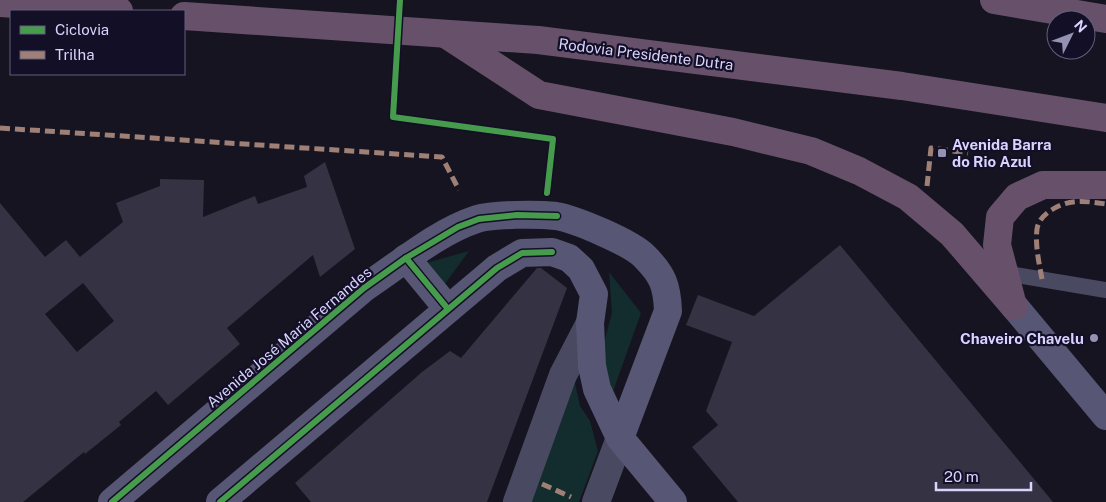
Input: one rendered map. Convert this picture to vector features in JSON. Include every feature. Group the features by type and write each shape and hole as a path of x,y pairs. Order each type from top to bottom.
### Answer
{"highway":[{"path":"994,0 1106,19"},
{"path":"0,3 104,10"},
{"name":"Rodovia Presidente Dutra","path":"185,16 538,40 902,86 1106,118"},
{"path":"444,33 539,95 742,134 811,151 859,171 908,197 952,234 1014,306"},
{"path":"1014,306 997,245 1000,217 1016,197 1043,185 1106,185"}],"main road":[{"name":"Avenida José Maria Fernandes","path":"112,502 364,288 406,258 458,227 479,219 518,215 557,216 608,234 644,256 661,276 667,292 668,311 620,438"},
{"path":"220,502 497,268 522,253 552,252 569,258 581,269 594,294 590,322 592,366 597,389 620,438 673,502"},
{"path":"406,258 448,309"},
{"path":"1014,306 1106,416"}],"street":[{"path":"517,502 563,375 590,322"},
{"path":"596,502 620,438"}],"lane":[{"path":"1004,272 1106,290"}],"green space":[{"path":"469,251 444,285 426,263"},
{"path":"609,272 641,313 611,397 598,365 612,313"},
{"path":"575,383 580,406 590,421 598,451 579,502 531,502"}],"building":[{"path":"325,162 355,249 320,277 313,255 227,328 240,344 168,405 156,391 119,422 121,425 85,454 84,452 23,502 0,502 0,203 45,257 66,240 80,257 123,222 116,203 160,186 160,179 204,180 203,217 255,196 258,204 307,187 304,176","holes":["83,283 114,321 77,352 45,314"]},
{"path":"840,245 1053,502 738,502 692,447 718,425 706,411 732,342 686,325 698,295 754,316"},
{"path":"537,268 541,268 567,288 487,502 311,502 295,483 422,372 450,351 461,358"}],"marked path":[{"path":"0,128 442,157 459,190"},
{"path":"927,186 931,148 968,153"},
{"path":"1042,279 1037,241 1038,226 1042,218 1057,207 1071,202 1084,201 1106,204"},
{"path":"542,484 571,497"}],"cycle path":[{"path":"400,0 393,117 553,139 547,193"},
{"path":"112,502 364,288 406,258 458,227 479,219 517,215 557,216"},
{"path":"220,502 497,268 522,253 552,252"},
{"path":"406,258 448,309"}],"place":[{"name":"Avenida Barra do Rio Azul","path":"942,153"},
{"name":"Chaveiro Chavelu","path":"1094,338"}]}
